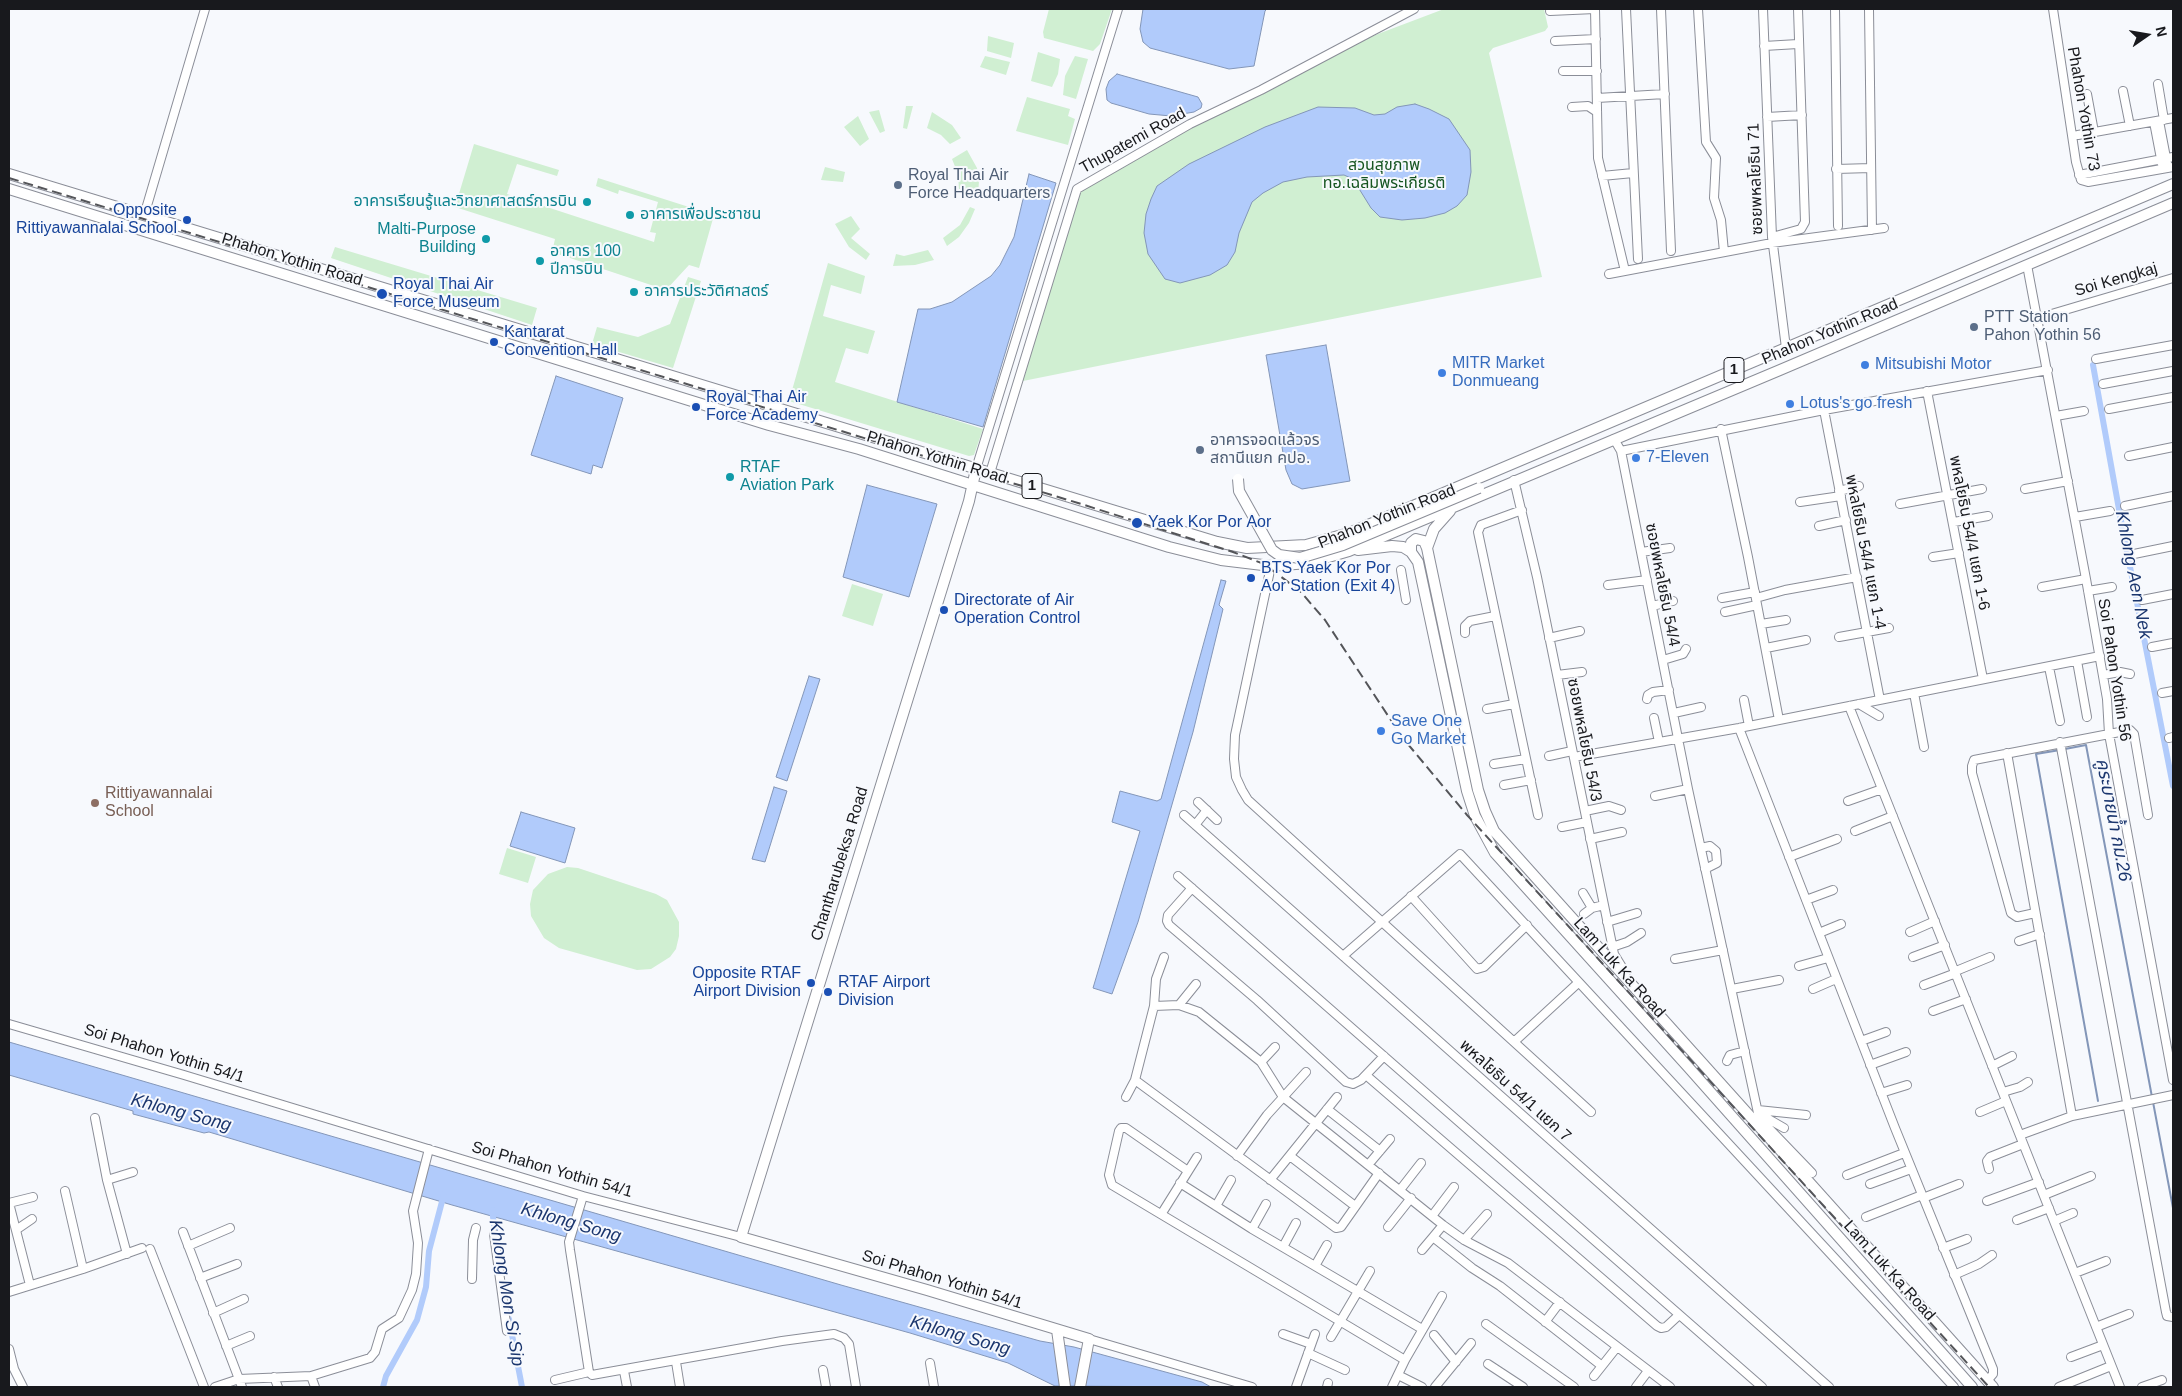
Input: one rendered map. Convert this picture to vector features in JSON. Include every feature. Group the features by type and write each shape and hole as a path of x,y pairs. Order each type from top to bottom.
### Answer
{"main road":[{"name":"Phahon Yothin Road","path":"9,174 145,212 677,378 1217,542 1247,548 1292,547 1322,542 1349,532 2173,184"},
{"name":"Phahon Yothin Road","path":"9,189 769,425 859,449 1198,555 1235,563 1271,566 1308,563 1350,551 1514,480 2173,203"},
{"path":"138,228 145,212"},
{"path":"2036,242 2036,252 2040,256 2046,257"},
{"path":"671,394 677,378"},
{"path":"1610,422 1614,439"},
{"name":"Chantharubeksa Road","path":"976,469 976,486"},
{"path":"1238,479 1240,491 1272,550 1279,555 1300,558 1343,545 1511,475 1540,470"},
{"name":"Chantharubeksa Road","path":"741,1237 969,501 976,486 990,473"},
{"path":"1427,548 1434,529 1454,506"},
{"path":"1350,551 1398,546 1411,552 1411,543 1416,539 1424,541 1427,548"},
{"name":"Lam Luk Ka Road","path":"1427,548 1478,790 1491,824 1504,844 1699,1058 1990,1384"},
{"name":"Lam Luk Ka Road","path":"1411,552 1418,562 1467,791 1484,836 1501,860 1689,1068 1972,1387"},
{"path":"1689,1068 1699,1058"},
{"name":"Soi Phahon Yothin 54/1","path":"741,1237 1056,1330 1088,1344"},
{"path":"1056,1330 1065,1387"},
{"path":"1080,1387 1088,1344"}],"street":[{"path":"145,212 205,9"},
{"name":"Thupatemi Road","path":"976,469 1118,9"},
{"name":"Thupatemi Road","path":"990,473 1077,189 1190,124 1261,90 1414,9"},
{"path":"1550,11 1595,9 1598,158 1625,271"},
{"path":"1626,9 1638,259"},
{"path":"1661,9 1671,251"},
{"path":"1698,9 1706,142 1716,158 1714,198 1721,220 1724,252"},
{"name":"ซอยพหลโยธิน 71","path":"1763,9 1772,240 1786,348"},
{"path":"1609,274 1724,252 1772,240 1802,229 1805,226 1798,9"},
{"path":"1835,9 1838,226"},
{"path":"1869,9 1872,230"},
{"name":"Phahon Yothin 73","path":"2053,9 2081,180 2088,182 2168,168"},
{"path":"1555,41 1596,39"},
{"path":"1764,46 1798,44"},
{"path":"1562,72 1597,72"},
{"path":"2158,84 2159,121 2168,168"},
{"path":"2123,91 2130,126"},
{"path":"1597,98 1665,94"},
{"path":"2087,94 2094,132"},
{"path":"1572,107 1588,106 1597,112"},
{"path":"1767,117 1802,115"},
{"path":"2078,135 2173,118"},
{"path":"2079,175 2167,158"},
{"path":"1836,169 1871,168"},
{"path":"1602,176 1634,173"},
{"path":"1772,240 1884,228"},
{"name":"Soi Pahon Yothin 56","path":"2027,265 2108,699 2109,734 2173,1080"},
{"name":"Soi Kengkaj","path":"2038,318 2173,278"},
{"path":"2096,359 2173,345"},
{"path":"1620,451 1824,410 2048,370"},
{"path":"2103,384 2173,371"},
{"name":"พหลโยธิน 54/4 แยก 1-6","path":"1928,391 1983,680"},
{"path":"2109,409 2173,397"},
{"name":"พหลโยธิน 54/4 แยก 1-4","path":"1824,410 1880,700"},
{"path":"2056,416 2084,411"},
{"path":"1720,430 1756,598 1779,720"},
{"name":"ซอยพหลโยธิน 54/4","path":"1614,439 1620,451 1688,789 1758,1111"},
{"path":"2129,456 2173,447"},
{"name":"ซอยพหลโยธิน 54/3","path":"1514,480 1557,676 1612,947 1619,964 1646,995"},
{"path":"2025,490 2068,481"},
{"path":"1800,502 1840,493 1859,486"},
{"path":"1900,504 1982,489"},
{"path":"2125,506 2173,496"},
{"path":"1522,510 1482,525 1478,529 1478,536 1538,815"},
{"path":"2075,517 2110,511"},
{"path":"1954,522 1988,516"},
{"path":"1819,526 1846,520"},
{"path":"2134,554 2173,546"},
{"path":"1641,552 1670,548"},
{"path":"1934,558 1959,553"},
{"path":"1271,566 1239,712 1234,759 1236,777 1248,800 1591,1112"},
{"path":"1401,570 1406,600"},
{"path":"1725,612 1771,593 1857,577"},
{"path":"2042,587 2086,579"},
{"path":"1608,585 1646,580"},
{"path":"2088,591 2112,587"},
{"path":"2142,600 2173,594"},
{"path":"1722,598 1756,598"},
{"path":"1652,606 1673,601"},
{"path":"1465,633 1465,626 1470,622 1495,616"},
{"path":"1761,624 1786,620"},
{"path":"1839,637 1889,628"},
{"path":"1549,638 1580,631"},
{"path":"1766,648 1806,640"},
{"path":"2152,647 2173,643"},
{"path":"1663,660 1683,654 1686,650"},
{"path":"1550,756 1659,742 1739,728 2100,656"},
{"path":"2077,661 2087,717"},
{"path":"2049,666 2060,721"},
{"path":"1557,676 1582,672"},
{"path":"2103,676 2120,672 2130,674"},
{"path":"1647,699 1650,693 1669,690"},
{"path":"2162,693 2173,691"},
{"path":"1914,693 1924,747"},
{"path":"1744,700 1749,726"},
{"path":"1487,709 1514,704"},
{"path":"1859,704 1879,716"},
{"path":"1849,706 2120,1387"},
{"path":"1674,713 1701,707"},
{"path":"1654,718 1659,742"},
{"path":"1739,728 1904,1153 1993,1369 1990,1384"},
{"path":"2036,913 2017,917 2011,913 1972,773 1974,760 2007,753 2061,747 2128,730 2133,732 2148,814"},
{"path":"2061,747 2166,1312 2167,1316 2173,1317"},
{"path":"2007,753 2072,1116"},
{"path":"1494,764 1526,759"},
{"path":"1504,785 1531,780"},
{"path":"1655,796 1688,789"},
{"path":"1848,801 1882,789"},
{"path":"1198,802 1217,820"},
{"path":"1585,811 1608,806 1621,810"},
{"path":"1195,824 1207,810"},
{"name":"พหลโยธิน 54/1 แยก 7","path":"1184,815 1829,1387"},
{"path":"1855,831 1893,816"},
{"path":"1562,827 1587,822"},
{"path":"1590,839 1622,832"},
{"path":"1789,857 1837,839"},
{"path":"1701,848 1710,846 1716,851 1717,864 1706,869"},
{"path":"1343,956 1460,854 1954,1387"},
{"path":"1178,876 1762,1387"},
{"path":"1192,888 1168,915 1167,921 1169,925 1257,1000 1346,1082 1353,1084 1367,1076 1384,1056"},
{"path":"1806,900 1833,890"},
{"path":"1583,893 1592,908"},
{"path":"1411,896 1476,969 1484,967 1527,925"},
{"path":"1584,914 1592,908 1604,905"},
{"path":"1607,922 1637,913"},
{"path":"1910,932 1936,921"},
{"path":"1819,933 1841,924"},
{"path":"1612,947 1627,942 1641,933"},
{"path":"2019,941 2040,934"},
{"path":"1913,957 1945,945"},
{"path":"1675,959 1723,950"},
{"path":"1126,1097 1134,1080 1154,1006 1156,979 1164,957"},
{"path":"1799,966 1828,958"},
{"path":"1924,986 1990,958"},
{"path":"1813,989 1836,979"},
{"path":"1732,989 1778,980"},
{"path":"1515,1042 1578,983"},
{"path":"1178,1005 1196,984"},
{"path":"1933,1011 1966,999"},
{"path":"1154,1006 1178,1005 1199,1012 1261,1062 1283,1097 1443,1225 1464,1240 1503,1259 1670,1387"},
{"name":"Soi Phahon Yothin 54/1","path":"9,1024 429,1149 582,1200 741,1237"},
{"path":"1861,1041 1886,1032"},
{"path":"1261,1062 1275,1047"},
{"path":"1727,1061 1730,1055 1745,1051"},
{"path":"1870,1065 1906,1052"},
{"path":"1992,1066 2012,1056"},
{"path":"1238,1156 1283,1097 1306,1072"},
{"path":"1367,1076 1657,1326 1666,1327 1679,1315"},
{"path":"1134,1080 1336,1228 1341,1227 1379,1173"},
{"path":"2003,1092 2020,1087 2028,1082"},
{"path":"1881,1093 1907,1085"},
{"path":"2020,1134 2072,1116 2173,1095"},
{"path":"1270,1180 1337,1097"},
{"path":"1980,1112 2006,1101"},
{"path":"1327,1109 1380,1151"},
{"path":"1758,1111 1806,1115"},
{"path":"1758,1111 1784,1128"},
{"path":"1758,1111 1761,1120 1812,1173"},
{"path":"95,1118 107,1180 127,1254"},
{"path":"1188,1171 1126,1128 1121,1128 1119,1131 1109,1175 1110,1182 1405,1360"},
{"path":"1368,1164 1390,1139"},
{"path":"1989,1169 1987,1161 1990,1157 2023,1144"},
{"path":"215,1387 239,1379 311,1376 370,1358 375,1352 382,1329 398,1318 412,1290 416,1274 418,1243 413,1211 429,1149"},
{"path":"1847,1175 1904,1153"},
{"path":"1290,1156 1355,1206"},
{"path":"1162,1213 1197,1157"},
{"path":"1400,1190 1421,1163"},
{"path":"1870,1184 1911,1169"},
{"path":"107,1180 132,1172"},
{"path":"2044,1195 2091,1176"},
{"path":"1216,1206 1232,1180"},
{"path":"1987,1201 2038,1182"},
{"path":"1180,1183 1252,1229 1422,1329"},
{"path":"1866,1218 1959,1184"},
{"path":"1432,1216 1454,1187"},
{"path":"65,1191 83,1269"},
{"path":"30,1285 9,1203 33,1197"},
{"path":"1388,1227 1410,1198"},
{"path":"582,1200 569,1242 589,1372 594,1376 782,1341 834,1334 844,1338 849,1344 856,1387"},
{"path":"1252,1229 1266,1204"},
{"path":"2017,1220 2049,1208"},
{"path":"2054,1221 2073,1213"},
{"path":"1464,1240 1487,1214"},
{"path":"16,1230 32,1219"},
{"path":"1283,1247 1296,1223"},
{"path":"1422,1250 1443,1225"},
{"path":"188,1246 230,1228"},
{"path":"472,1279 473,1240 476,1228"},
{"path":"183,1232 242,1387"},
{"path":"494,1234 507,1331"},
{"path":"1433,1238 1500,1286 1602,1366"},
{"path":"1943,1248 1967,1239"},
{"path":"1315,1266 1327,1245"},
{"path":"9,1292 146,1248 204,1387"},
{"path":"1954,1275 1979,1264 1992,1255"},
{"path":"2075,1273 2106,1261"},
{"path":"200,1278 237,1264"},
{"path":"1331,1337 1370,1271"},
{"path":"1392,1387 1422,1329 1442,1296"},
{"path":"214,1313 244,1299"},
{"path":"1545,1322 1560,1302"},
{"path":"2096,1327 2129,1314"},
{"path":"1486,1324 1563,1384 1574,1387"},
{"path":"1283,1334 1311,1344"},
{"path":"1296,1387 1315,1334"},
{"path":"1434,1335 1456,1362"},
{"path":"226,1346 250,1336"},
{"path":"1435,1387 1471,1343"},
{"path":"1088,1344 1252,1387"},
{"path":"2071,1357 2103,1345"},
{"path":"1594,1376 1617,1347"},
{"path":"9,1349 14,1369 24,1387"},
{"path":"1308,1354 1346,1370"},
{"path":"676,1362 680,1387"},
{"path":"930,1362 934,1387"},
{"path":"1488,1364 1523,1387"},
{"path":"2065,1386 2111,1366"},
{"path":"822,1370 826,1387"},
{"path":"1636,1387 1648,1370"},
{"path":"624,1371 627,1387"},
{"path":"555,1380 589,1372"},
{"path":"1398,1375 1422,1387"},
{"path":"311,1376 315,1387"},
{"path":"274,1377 278,1387"},
{"path":"2142,1387 2162,1380"}],"green space":[{"path":"1049,9 1112,9 1100,44 1093,51 1044,38 1043,32"},
{"name":"สวนสุขภาพ ทอ.เฉลิมพระเกียรติ","path":"1444,9 1544,9 1548,27 1545,31 1493,48 1489,53 1542,277 1018,382 1077,189 1185,128 1362,40"},
{"path":"988,36 1014,43 1011,58 987,51"},
{"path":"1038,52 1060,59 1058,74 1052,87 1031,81"},
{"path":"985,56 1010,62 1006,75 980,67"},
{"path":"1075,56 1088,59 1076,99 1063,95 1065,76"},
{"path":"1027,97 1070,109 1068,116 1075,119 1068,145 1016,131"},
{"path":"906,106 913,106 907,129 903,128"},
{"path":"879,110 885,131 880,133 869,112"},
{"path":"932,112 952,125 961,138 950,144 941,135 927,128"},
{"path":"858,116 869,139 860,146 844,127"},
{"path":"474,144 559,170 557,176 517,164 507,194 654,242 656,233 650,232 658,202 619,190 618,194 596,186 598,178 714,215 699,268 689,265 666,290 552,252 555,239 455,207"},
{"path":"967,150 977,168 979,181 978,195 959,190 958,174 952,159"},
{"path":"825,167 845,172 843,182 821,180"},
{"path":"970,207 975,209 969,223 959,237 947,246 943,238 960,225"},
{"path":"851,216 860,229 851,238 870,254 866,260 849,247 835,224"},
{"path":"335,247 537,308 532,325 331,258"},
{"path":"928,250 934,260 915,265 893,266 896,254 904,256"},
{"path":"828,263 865,276 861,294 831,285 823,316 875,331 868,354 846,348 835,382 983,429 974,455 969,456 789,401"},
{"path":"688,277 701,281 673,368 592,344 597,327 638,337 670,324"},
{"path":"852,584 883,594 873,626 842,616"},
{"path":"507,848 536,857 528,883 499,874"},
{"path":"567,867 578,868 656,894 667,900 679,922 679,936 676,949 670,957 651,969 637,970 559,948 544,938 531,916 530,904 533,890 548,874"}],"water":[{"path":"1143,9 1267,9 1265,11 1254,66 1229,69 1150,48 1143,42 1140,29"},
{"path":"1117,74 1198,97 1202,104 1201,108 1194,112 1171,116 1149,114 1111,103 1107,100 1106,89 1109,81"},
{"path":"1415,104 1449,119 1470,150 1471,172 1467,195 1457,206 1445,213 1425,218 1402,220 1380,217 1371,208 1353,179 1344,175 1307,177 1283,182 1263,193 1252,202 1239,233 1235,252 1227,265 1210,275 1180,283 1165,279 1148,254 1144,233 1146,214 1151,199 1157,186 1189,164 1265,127 1318,107 1355,108 1374,115 1385,114 1397,107"},
{"path":"1029,174 1056,183 983,427 897,402 918,309 930,309 952,302 991,276 1000,265 1014,237"},
{"path":"1326,345 1350,481 1302,489 1292,484 1286,470 1266,355"},
{"path":"556,376 623,398 602,468 593,465 591,474 531,455"},
{"path":"867,485 937,504 909,597 843,577"},
{"path":"1221,580 1226,581 1219,605 1223,609 1193,732 1138,922 1112,994 1093,988 1140,831 1112,822 1120,791 1157,801 1161,799"},
{"path":"809,676 820,679 787,781 776,777"},
{"path":"774,787 787,791 765,862 752,859"},
{"path":"521,812 575,828 565,863 510,846"},
{"name":"Khlong Song","path":"9,1042 841,1285 1040,1341 1074,1347 1202,1382 1211,1387 1055,1386 1008,1363 910,1333 452,1205 209,1132 204,1133 133,1114 133,1111 9,1075"}],"waterway":[{"name":"Khlong Aen Nek","path":"2093,365 2122,526 2173,786"},
{"name":"คูระบายน้ำ กม.26","path":"2065,749 2086,745 2152,1097"},
{"name":"คูระบายน้ำ กม.26","path":"2060,750 2036,754 2098,1101"},
{"name":"คูระบายน้ำ กม.26","path":"2153,1102 2173,1208"},
{"path":"383,1387 386,1376 417,1320 426,1287 429,1251 444,1194"},
{"name":"Khlong Mon Si Sip","path":"492,1210 496,1237"},
{"name":"Khlong Mon Si Sip","path":"509,1319 522,1387"}],"railway":[{"path":"9,178 1078,503 1233,552 1264,564 1300,591 1325,620 1402,737 1467,815 1989,1387"}],"place":[{"name":"Royal Thai Air Force Headquarters","path":"898,185"},
{"name":"อาคารเรียนรู้และวิทยาศาสตร์การบิน","path":"587,202"},
{"name":"อาคารเพื่อประชาชน","path":"630,215"},
{"name":"Opposite Rittiyawannalai School","path":"187,220"},
{"name":"Malti-Purpose Building","path":"486,239"},
{"name":"อาคาร 100 ปีการบิน","path":"540,261"},
{"name":"อาคารประวัติศาสตร์","path":"634,292"},
{"name":"Royal Thai Air Force Museum","path":"382,294"},
{"name":"PTT Station Pahon Yothin 56","path":"1974,327"},
{"name":"Kantarat Convention Hall","path":"494,342"},
{"name":"Mitsubishi Motor","path":"1865,365"},
{"name":"MITR Market Donmueang","path":"1442,373"},
{"name":"Lotus's go fresh","path":"1790,404"},
{"name":"Royal Thai Air Force Academy","path":"696,407"},
{"name":"อาคารจอดแล้วจร สถานีแยก คปอ.","path":"1200,450"},
{"name":"7-Eleven","path":"1636,458"},
{"name":"RTAF Aviation Park","path":"730,477"},
{"name":"Yaek Kor Por Aor","path":"1137,523"},
{"name":"BTS Yaek Kor Por Aor Station (Exit 4)","path":"1251,578"},
{"name":"Directorate of Air Operation Control","path":"944,610"},
{"name":"Save One Go Market","path":"1381,731"},
{"name":"Rittiyawannalai School","path":"95,803"},
{"name":"Opposite RTAF Airport Division","path":"811,983"},
{"name":"RTAF Airport Division","path":"828,992"}]}
